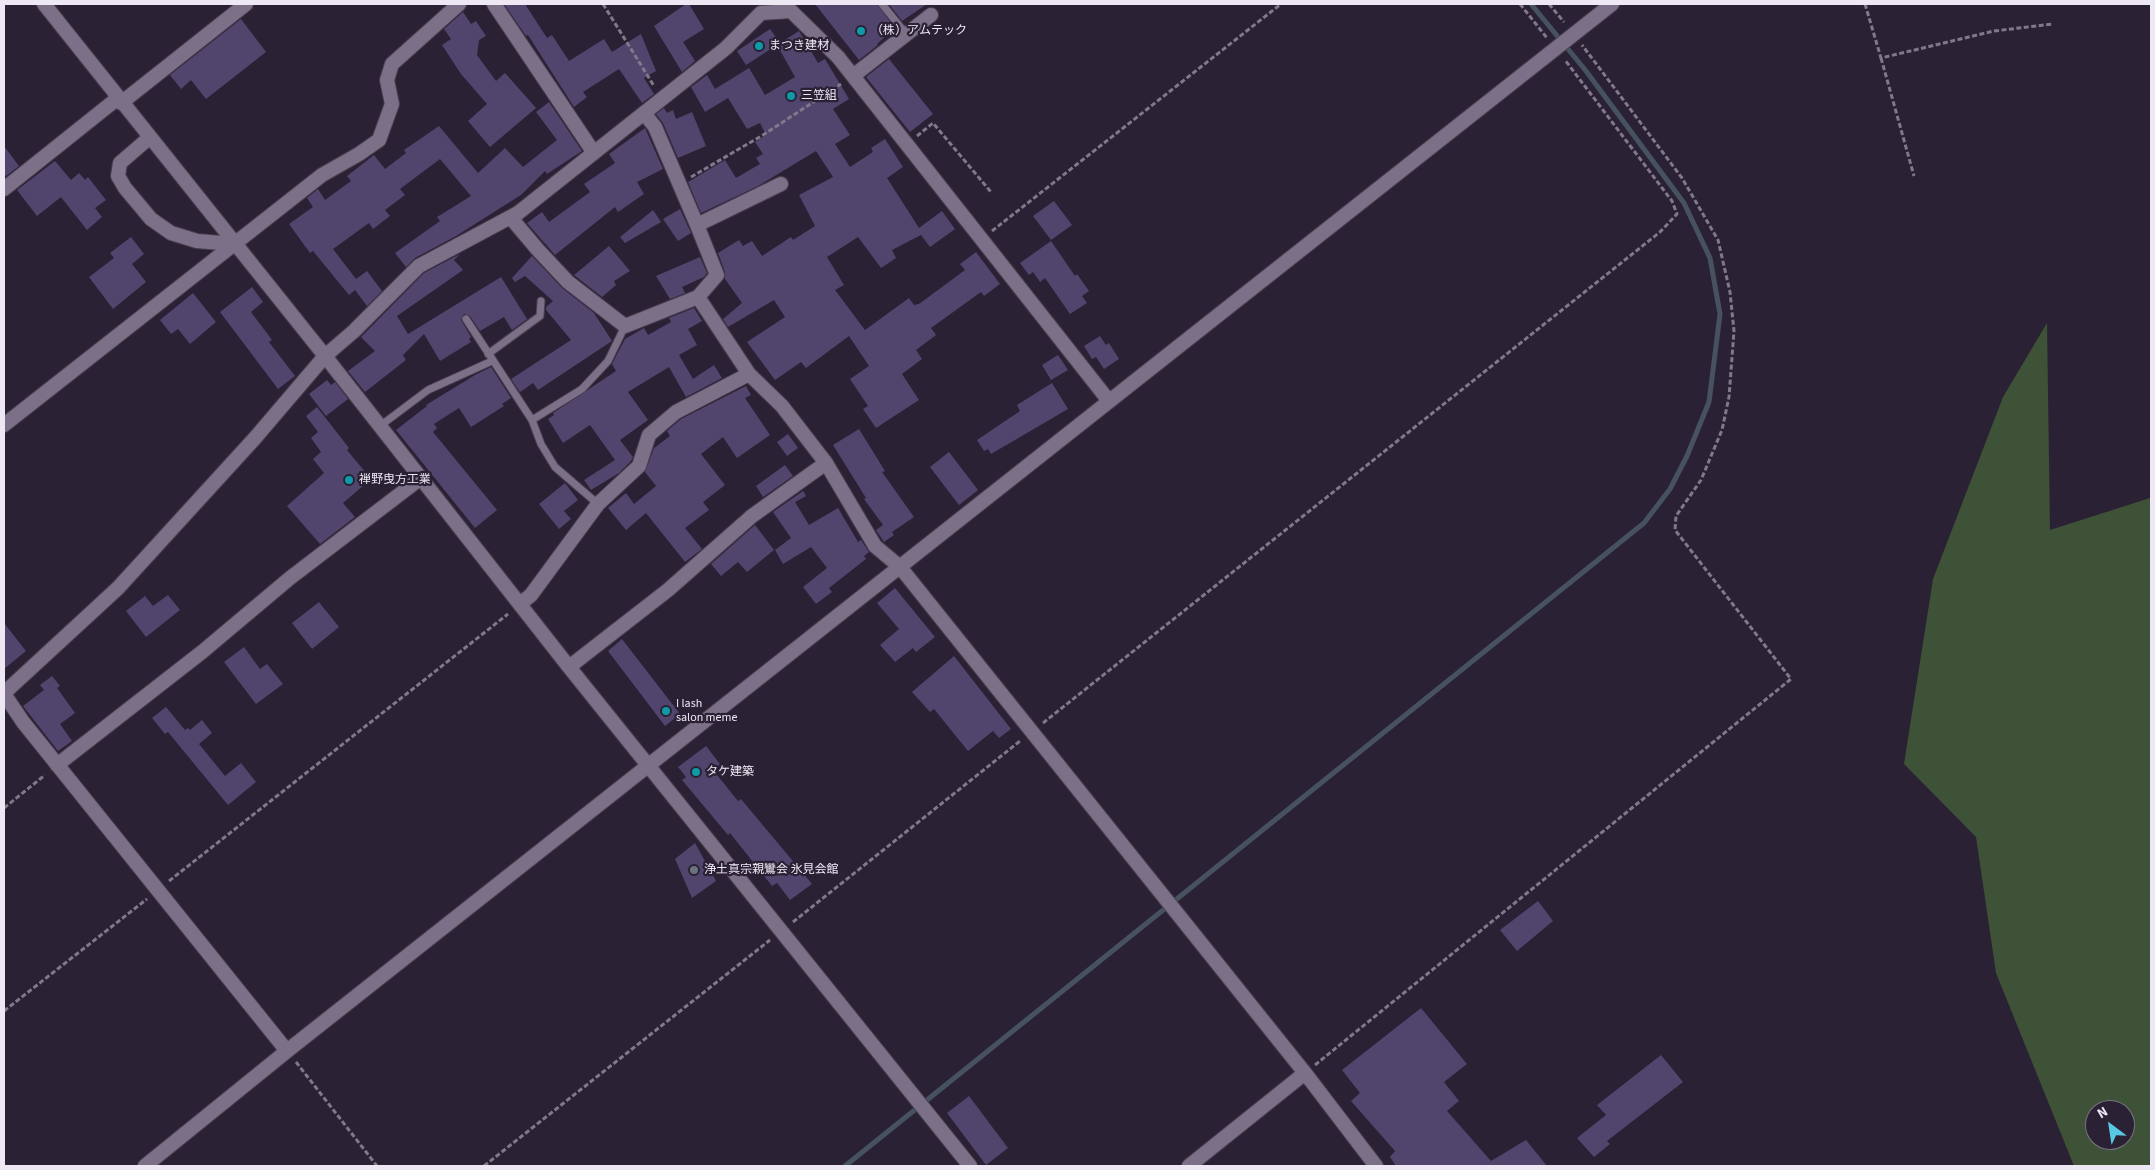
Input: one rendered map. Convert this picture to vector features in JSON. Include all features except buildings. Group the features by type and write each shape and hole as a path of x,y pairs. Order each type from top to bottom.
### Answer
{"street":[{"path":"44,4 149,138 325,356 648,767 970,1166"},
{"path":"4,189 246,4"},
{"path":"4,425 322,175 379,140 392,104 387,80 392,64 459,4"},
{"path":"494,4 594,152"},
{"path":"145,1166 287,1051 1612,4"},
{"path":"287,1051 58,765 4,694 118,588 256,438 325,356 354,331 419,266 511,218 726,48 761,8 791,11 838,56 1109,401"},
{"path":"853,76 931,15"},
{"path":"511,218 568,282 625,326 698,297 717,275 655,127 644,113"},
{"path":"149,138 120,163 118,176 125,188 151,219 171,233 197,241 234,244"},
{"path":"697,225 781,184"},
{"path":"698,297 749,374 782,406 826,463 876,546 900,566 1030,732 1305,1073 1376,1166"},
{"path":"520,604 531,595 598,504 639,466 649,435 676,412 749,374"},
{"path":"569,667 668,590 752,516 826,463"},
{"path":"58,765 202,652 290,578 420,478"},
{"path":"1189,1166 1305,1073"}],"lane":[{"path":"882,4 906,34"},
{"path":"380,426 428,390 490,357 540,316 541,301"},
{"path":"466,319 532,420 541,444 556,467 598,504"},
{"path":"532,420 582,389 608,361 625,326"}],"path":[{"path":"603,4 662,98"},
{"path":"982,239 1281,4"},
{"path":"484,1166 1660,232 1677,214 1672,201 1520,4"},
{"path":"1305,1073 1791,679 1675,530 1676,516 1701,480 1722,430 1730,398 1734,331 1730,292 1718,240 1682,178 1549,4"},
{"path":"1865,4 1914,176"},
{"path":"1881,58 1994,31 2053,24"},
{"path":"679,183 796,115 853,76"},
{"path":"907,144 933,123 991,192"},
{"path":"4,1011 520,604"},
{"path":"4,808 58,765"},
{"path":"287,1051 377,1166"}],"green space":[{"path":"2047,323 2050,530 2150,498 2151,489 2151,1166 2074,1166 1996,973 1976,837 1904,764 1933,579 2003,397"}],"waterway":[{"path":"845,1166 1644,523 1670,489 1687,456 1709,402 1720,314 1710,258 1684,203 1586,71 1531,4"}],"place":[{"name":"（株）アムテック","path":"861,31"},
{"name":"まつき建材","path":"759,46"},
{"name":"三笠組","path":"791,96"},
{"name":"禅野曳方工業","path":"349,480"},
{"name":"I lash salon meme","path":"666,711"},
{"name":"タケ建築","path":"696,772"},
{"name":"浄土真宗親鸞会 氷見会館","path":"694,870"}]}
